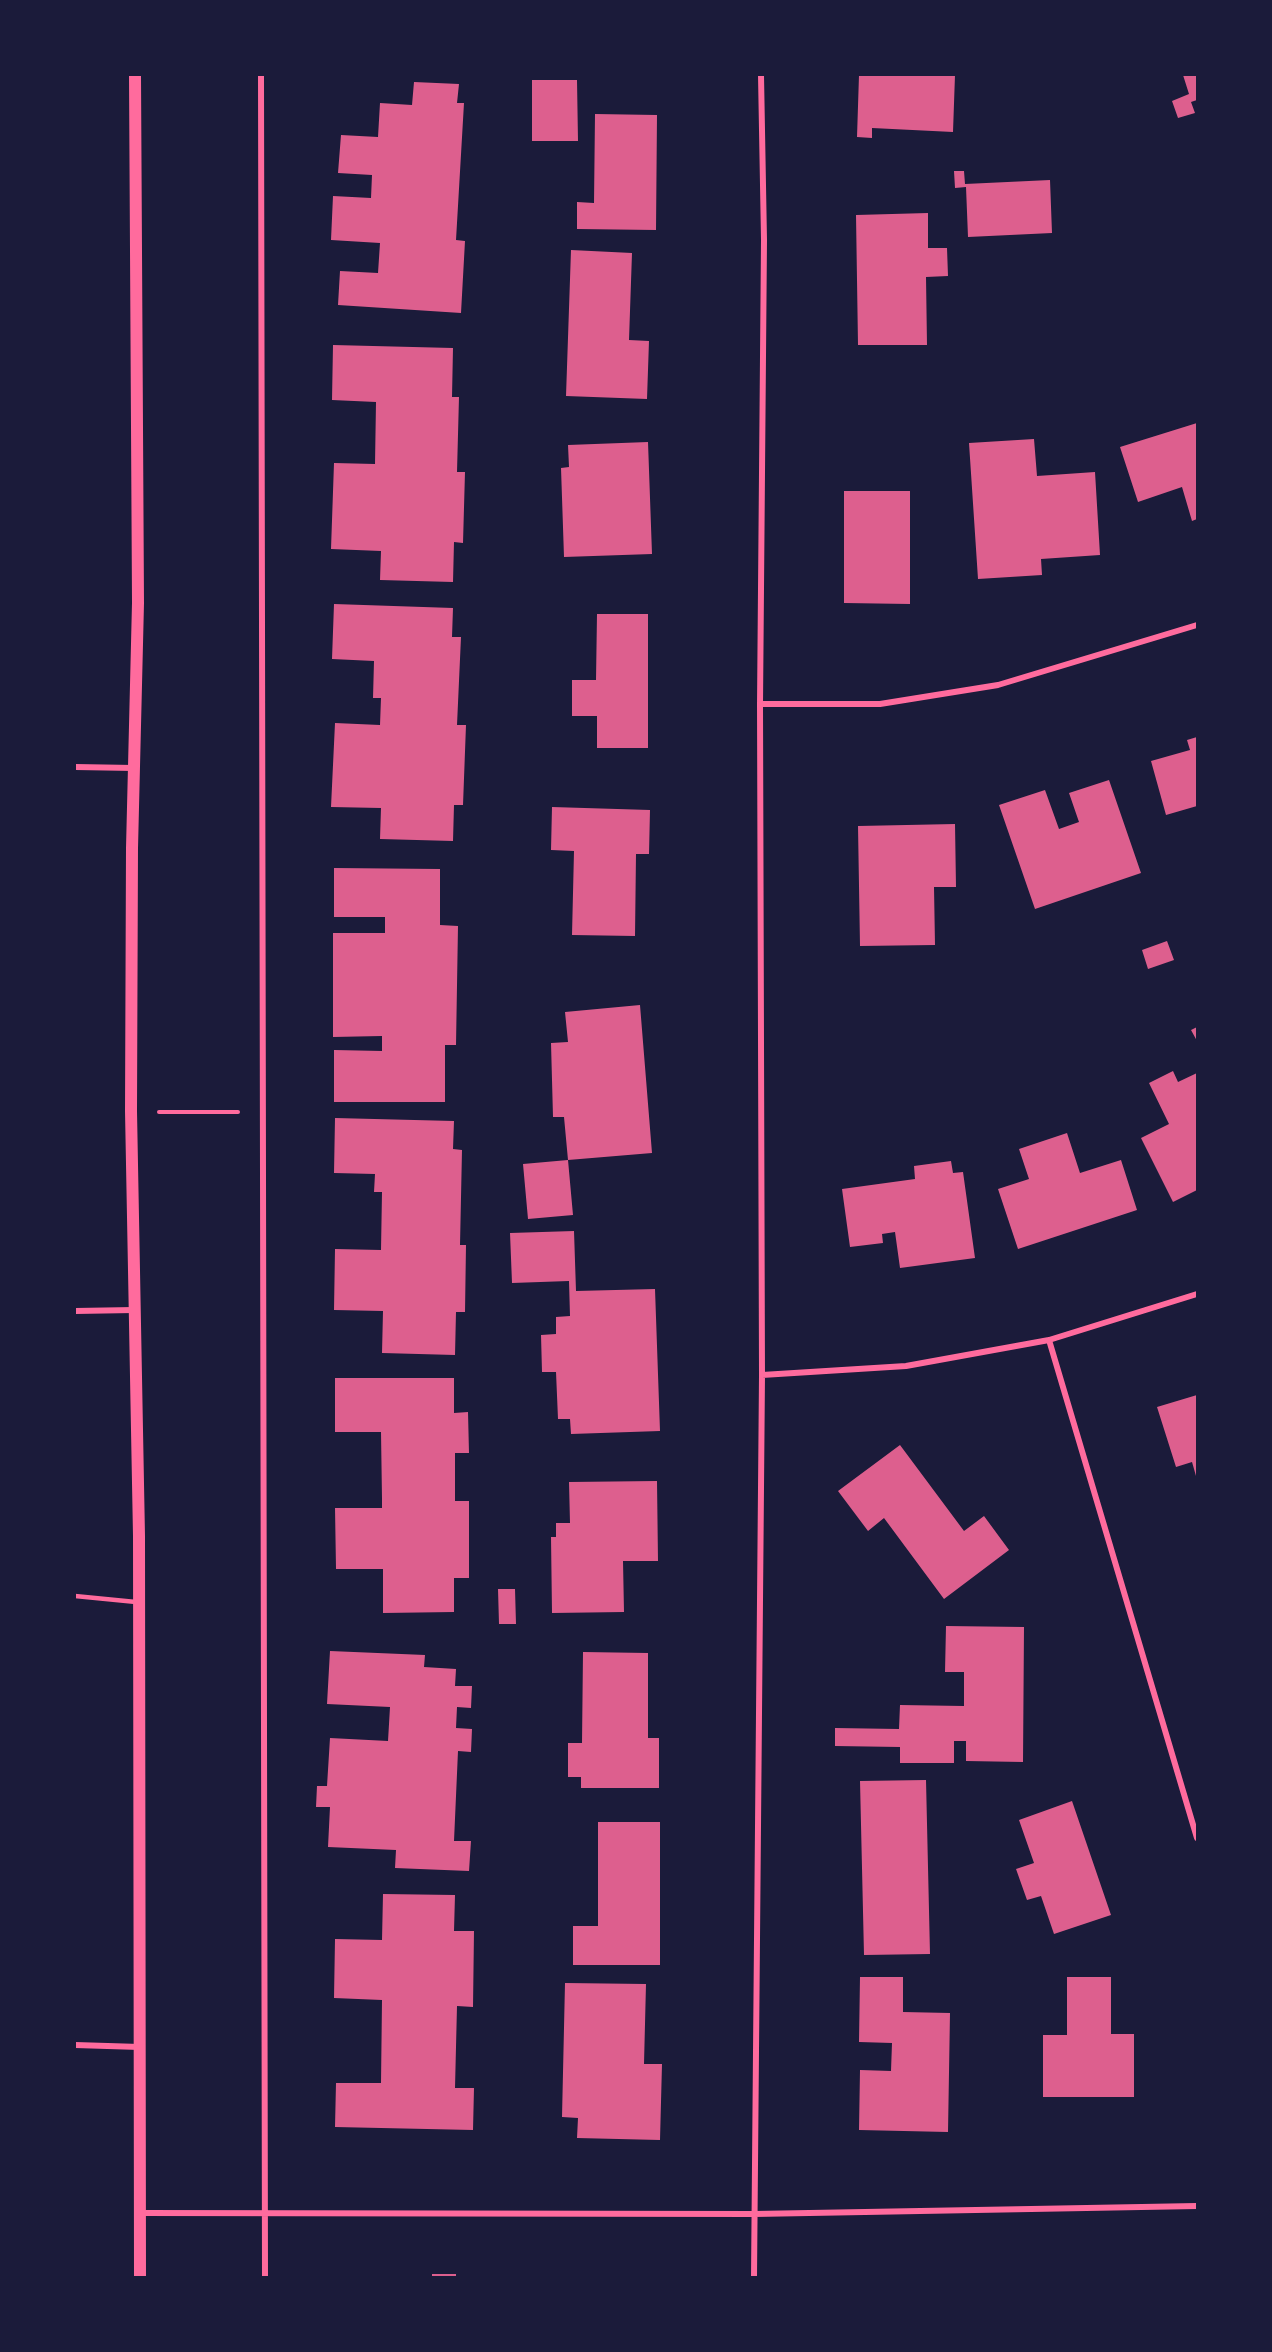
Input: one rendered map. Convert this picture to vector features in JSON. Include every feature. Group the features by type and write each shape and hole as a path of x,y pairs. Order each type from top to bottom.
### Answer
{"main road":[{"path":"135,75 138,603 131,1111 139,1602 140,2277"}],"street":[{"path":"261,75 265,2277"},
{"path":"754,2277 762,1375 760,704 764,240 761,75"},
{"path":"760,704 880,704 998,685 1197,625"},
{"path":"75,767 134,768"},
{"path":"762,1375 906,1366 1049,1340 1197,1294"},
{"path":"75,1311 135,1310"},
{"path":"1049,1340 1197,1838"},
{"path":"75,2045 141,2047"},
{"path":"141,2213 754,2214 1197,2206"}],"lane":[{"path":"75,1596 139,1602"}],"path":[{"path":"131,1111 263,1113"}],"building":[{"path":"859,75 955,75 953,132 872,128 872,138 857,137"},
{"path":"1183,75 1197,75 1197,100 1191,102 1195,113 1178,118 1172,101 1189,94"},
{"path":"532,80 577,80 578,141 532,141"},
{"path":"414,82 459,84 457,103 464,103 456,240 465,241 461,313 338,305 340,271 378,273 380,243 331,240 333,196 371,198 372,175 338,173 341,135 378,137 380,103 412,105"},
{"path":"595,114 657,115 656,230 577,229 577,202 594,203"},
{"path":"954,171 964,171 965,184 1050,180 1052,233 968,237 966,187 955,188"},
{"path":"928,213 928,248 947,248 948,276 926,277 927,345 858,345 856,215"},
{"path":"571,250 632,253 629,340 649,341 647,399 566,396"},
{"path":"333,345 453,348 452,397 459,397 457,472 465,472 463,543 454,542 453,582 380,580 381,551 331,549 334,463 375,464 376,402 332,400"},
{"path":"1197,423 1197,519 1192,521 1182,487 1138,502 1120,447"},
{"path":"1034,439 1037,476 1095,472 1100,555 1041,559 1042,575 978,579 969,443"},
{"path":"648,442 652,554 564,557 561,468 569,467 568,445"},
{"path":"844,491 910,491 910,604 844,603"},
{"path":"334,604 453,608 452,637 461,637 457,725 466,725 463,805 454,805 453,841 380,839 381,808 331,807 335,723 380,725 381,698 373,698 374,661 332,659"},
{"path":"597,614 648,614 648,748 597,748 597,716 572,716 572,680 596,680"},
{"path":"1197,737 1197,806 1166,815 1151,761 1190,750 1187,740"},
{"path":"1109,780 1141,873 1035,909 999,805 1045,790 1059,829 1079,822 1069,793"},
{"path":"552,807 650,810 649,854 636,854 635,936 572,935 574,851 551,850"},
{"path":"955,824 956,887 934,887 935,945 860,946 858,826"},
{"path":"334,868 440,869 440,925 458,926 456,1045 445,1045 445,1102 334,1102 334,1050 382,1051 382,1036 333,1037 333,933 385,933 385,917 334,917"},
{"path":"1167,941 1174,960 1148,969 1142,950"},
{"path":"640,1005 652,1153 568,1160 564,1117 553,1117 551,1043 568,1042 565,1012"},
{"path":"1197,1027 1197,1041 1191,1030"},
{"path":"1173,1071 1178,1082 1197,1073 1197,1190 1173,1202 1141,1138 1169,1124 1149,1083"},
{"path":"335,1118 454,1121 453,1149 462,1150 460,1245 466,1245 465,1312 456,1312 455,1355 382,1353 383,1311 334,1310 335,1249 381,1250 382,1192 374,1192 375,1174 334,1173"},
{"path":"1067,1133 1080,1173 1121,1160 1137,1210 1018,1249 998,1189 1029,1179 1019,1149"},
{"path":"568,1160 573,1215 528,1219 523,1164"},
{"path":"951,1161 953,1173 963,1172 975,1258 900,1268 895,1232 882,1234 883,1243 850,1247 842,1189 915,1179 914,1166"},
{"path":"574,1231 576,1291 655,1289 660,1431 571,1434 570,1419 558,1419 556,1372 542,1372 541,1335 556,1334 556,1317 570,1316 569,1281 512,1283 510,1233"},
{"path":"335,1378 454,1378 454,1413 468,1412 469,1453 455,1453 455,1501 469,1501 469,1578 454,1578 454,1612 383,1613 383,1569 336,1569 335,1508 382,1508 382,1499 381,1432 335,1432"},
{"path":"1197,1395 1196,1476 1192,1462 1176,1467 1157,1407"},
{"path":"900,1445 964,1531 984,1516 1009,1550 944,1599 884,1518 868,1531 838,1491"},
{"path":"657,1481 658,1561 623,1561 624,1612 552,1613 551,1537 556,1537 556,1523 570,1523 569,1482"},
{"path":"498,1589 515,1589 516,1624 499,1624"},
{"path":"946,1626 1024,1627 1023,1762 966,1761 966,1741 954,1741 954,1763 900,1763 900,1747 835,1746 835,1728 899,1729 900,1705 964,1706 964,1672 945,1672"},
{"path":"330,1651 425,1655 424,1667 456,1669 455,1686 472,1686 471,1708 457,1707 456,1728 472,1729 471,1752 458,1751 454,1841 471,1841 469,1871 395,1868 396,1850 328,1847 330,1807 316,1807 317,1786 327,1786 330,1738 388,1741 390,1707 327,1704"},
{"path":"583,1652 648,1653 648,1738 659,1738 659,1788 581,1788 581,1777 568,1777 568,1743 582,1743"},
{"path":"926,1780 930,1954 864,1955 860,1781"},
{"path":"1072,1801 1111,1915 1054,1934 1041,1896 1027,1900 1016,1869 1034,1863 1019,1820"},
{"path":"598,1822 660,1822 660,1965 573,1965 573,1926 598,1926"},
{"path":"383,1894 455,1895 454,1931 474,1931 473,2007 457,2006 455,2088 474,2088 473,2130 335,2127 336,2083 381,2083 382,2000 334,1998 335,1939 382,1940"},
{"path":"860,1977 903,1977 903,2012 950,2013 948,2132 859,2130 860,2070 891,2071 892,2043 859,2042"},
{"path":"1067,1977 1111,1977 1111,2034 1134,2034 1134,2097 1043,2097 1043,2035 1067,2035"},
{"path":"565,1983 646,1984 644,2064 662,2064 660,2140 577,2138 578,2118 562,2117"},
{"path":"432,2274 456,2274 456,2277 432,2277"}]}
